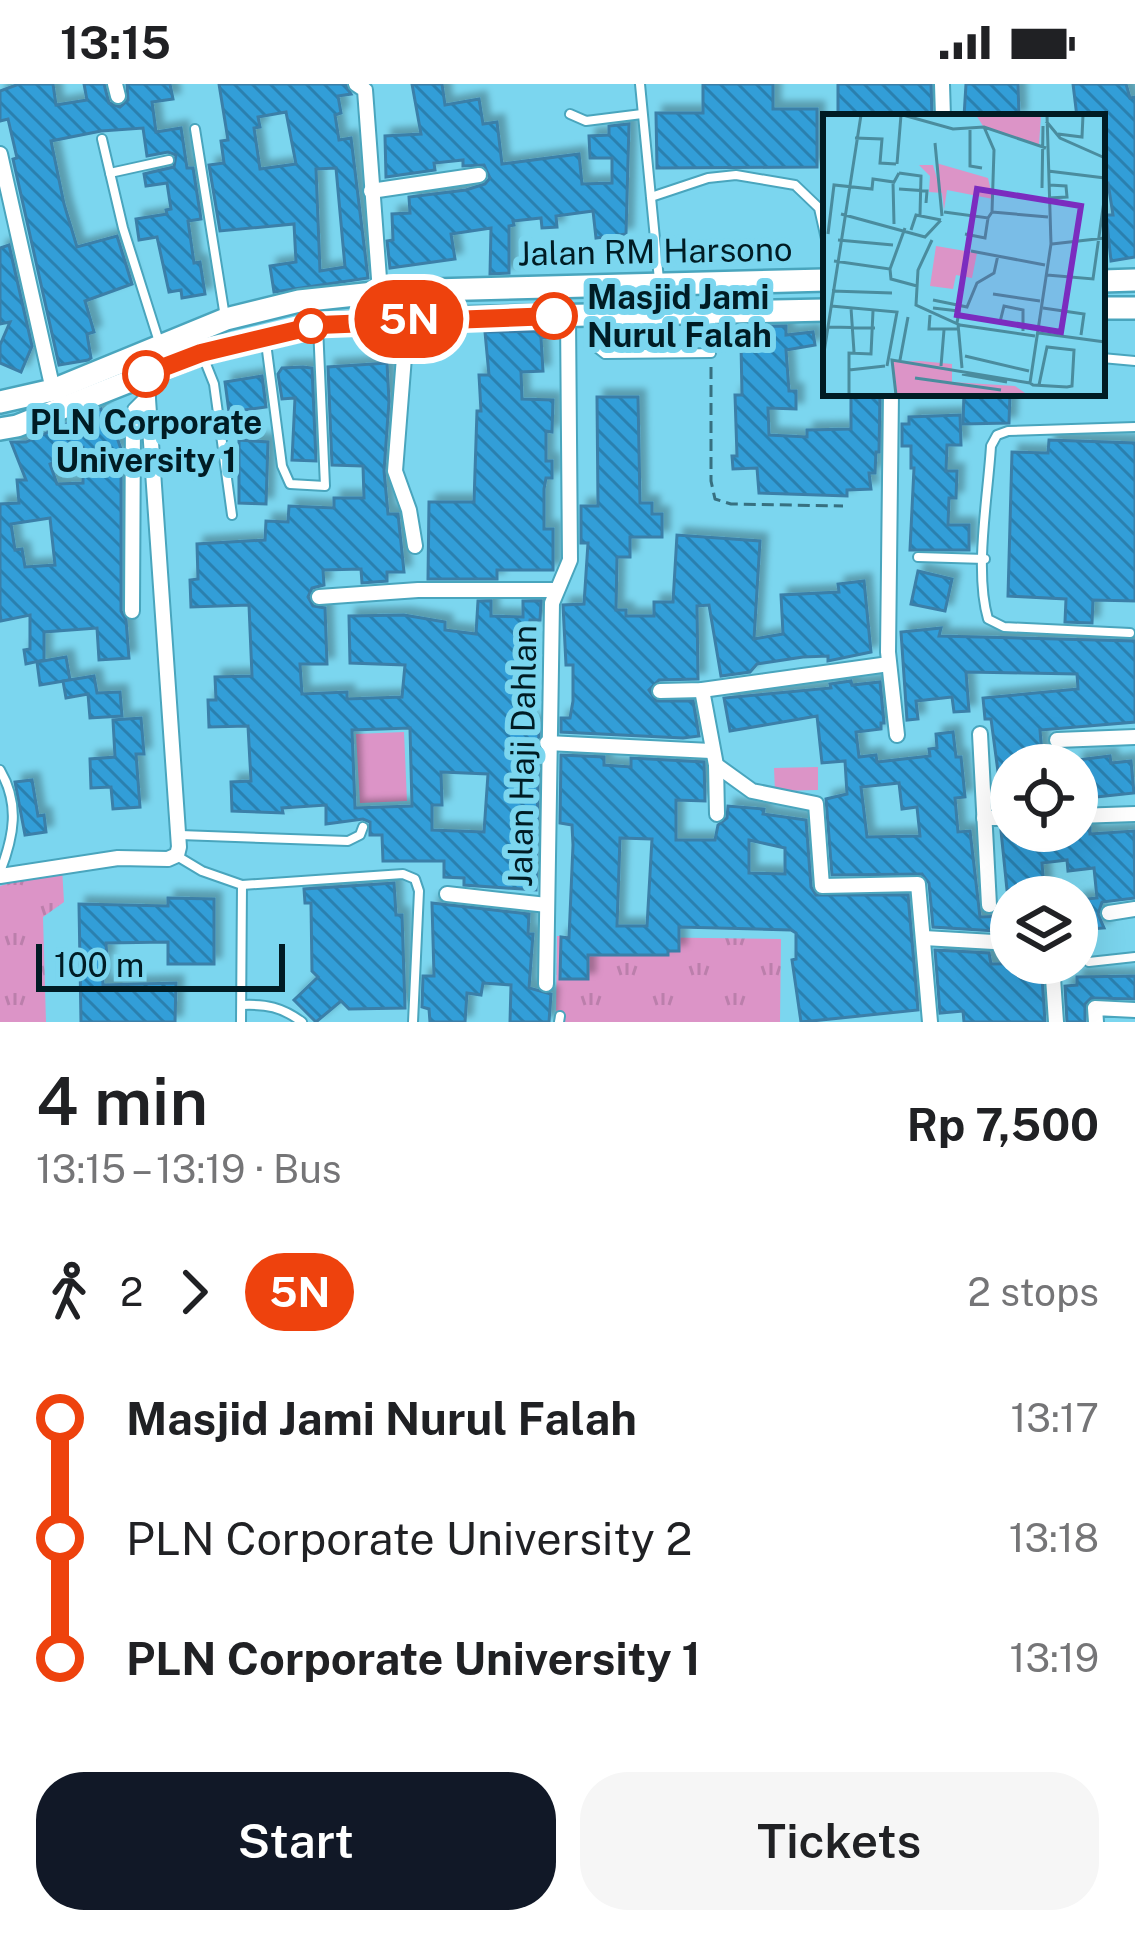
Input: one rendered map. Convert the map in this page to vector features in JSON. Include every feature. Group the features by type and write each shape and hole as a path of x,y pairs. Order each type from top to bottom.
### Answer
{"main road":[{"name":"Jalan RM Harsono","path":"0,429 17,426 150,367 226,319 299,302 380,292 823,280"},
{"name":"Jalan RM Harsono","path":"0,402 318,325 823,310"}],"street":[{"path":"942,84 943,114"},
{"path":"362,86 380,292"},
{"path":"0,154 53,391"},
{"path":"371,191 479,175"},
{"name":"Jalan Haji Dahlan","path":"546,984 552,603 570,560 568,316"},
{"path":"407,319 395,471 415,546"},
{"path":"132,611 133,419 150,367"},
{"path":"0,874 118,858 168,860 177,855 180,835 150,367"},
{"path":"891,396 889,664 897,735"},
{"path":"319,598 418,590 556,590"},
{"path":"660,691 701,690 889,664"},
{"path":"701,690 714,758 717,814"},
{"path":"980,734 989,904"},
{"path":"1057,740 1135,737"},
{"path":"547,742 714,758 752,791 816,803 822,886 918,884 930,1022"},
{"path":"1098,815 1135,814"},
{"path":"984,818 990,818"},
{"path":"448,894 547,904"},
{"path":"1109,913 1135,909"},
{"path":"924,938 990,942"},
{"path":"1053,984 1056,1022"},
{"path":"1095,1015 1135,1010"}],"lane":[{"path":"640,84 659,283"},
{"path":"570,114 586,121 643,114"},
{"path":"195,129 226,319"},
{"path":"103,139 150,367"},
{"path":"110,172 169,160"},
{"path":"651,197 707,178 736,175 795,185 819,208 823,226"},
{"path":"597,316 596,347 605,354 711,353 711,312"},
{"path":"265,336 281,466 290,484 325,486 318,325"},
{"path":"201,353 214,384 232,515"},
{"path":"1105,358 1135,361"},
{"path":"1130,633 1004,627 988,619 985,559 992,446 997,435 1135,427"},
{"path":"918,557 985,559"},
{"path":"0,770 15,800 12,843 0,874"},
{"path":"180,835 348,841 360,835 363,827"},
{"path":"177,855 202,871 242,885 403,874 415,879 413,1022"},
{"path":"242,885 242,1022"},
{"path":"1098,961 1135,957"},
{"path":"242,1004 267,1004 302,1022"}],"path":[{"path":"711,353 715,499 731,505 843,506"}],"green space":[{"path":"404,732 407,801 360,803 356,734"},
{"path":"818,767 818,790 775,791 774,768"},
{"path":"62,867 64,902 43,917 46,1022 0,1022 0,886"},
{"path":"557,936 781,939 780,1022 556,1022"}],"building":[{"path":"19,84 53,84 56,105 87,100 84,84 104,84 109,103 120,107 128,100 127,84 170,84 173,99 152,102 156,132 181,128 187,168 193,168 201,219 188,221 194,263 200,262 205,294 182,298 181,290 169,292 157,237 139,240 136,219 167,214 171,209 167,183 146,186 144,174 174,167 176,155 147,156 143,128 51,141 77,247 117,236 132,284 85,301 94,332 87,334 88,360 59,365 8,119 0,121 0,91"},
{"path":"219,84 345,84 351,94 338,96 341,113 335,115 339,140 351,138 368,278 274,292 270,266 296,262 294,224 220,231 209,165 224,163 221,141 228,140","holes":["286,112 296,164 260,169 254,128 260,127 258,117","336,168 345,267 320,271 316,169"]},
{"path":"412,84 442,84 445,105 479,99 483,124 497,122 502,164 579,154 582,184 612,183 612,158 590,158 589,136 609,135 609,126 629,124 626,234 596,238 593,211 556,216 557,227 542,228 541,218 513,221 509,226 509,273 490,274 491,228 451,234 455,259 390,268 387,241 393,240 392,214 410,213 409,197 466,190 490,178 484,165 463,166 463,160 434,163 435,170 386,177 385,136 421,134"},
{"path":"703,84 773,84 773,109 817,109 817,167 657,168 656,113 703,113"},
{"path":"838,84 931,84 932,114 838,114"},
{"path":"966,84 1018,84 1019,114 964,114"},
{"path":"1073,84 1126,84 1130,98 1135,97 1135,257 1111,261 1106,215 1113,215 1105,183 1105,114 1077,114"},
{"path":"9,245 32,346 21,372 0,363 0,345 10,322 0,324 0,248"},
{"path":"786,326 786,335 813,332 815,345 786,350 789,391 796,391 796,409 768,408 769,435 807,437 807,430 851,429 851,396 880,396 879,452 875,473 869,473 871,489 847,490 847,496 759,493 757,468 733,469 732,456 737,456 735,395 742,395 737,327"},
{"path":"550,331 551,337 541,338 543,371 521,372 522,399 553,400 552,432 546,431 546,461 552,461 552,478 546,478 544,489 544,529 553,529 553,570 497,570 497,579 428,579 429,502 474,502 479,375 489,375 485,332"},
{"path":"387,363 384,471 388,514 398,514 404,572 387,572 387,581 362,583 361,569 323,570 324,585 312,588 308,597 313,606 325,608 327,664 300,664 302,694 347,692 347,699 402,697 405,665 350,663 349,616 404,615 445,622 445,630 476,634 478,601 491,601 491,616 523,617 523,601 541,601 540,620 530,620 521,701 528,702 527,723 539,724 536,890 464,885 464,878 444,877 444,861 383,861 382,835 370,835 370,822 326,824 326,805 282,808 283,813 232,811 231,782 251,781 248,726 209,727 208,700 216,700 215,677 252,676 249,605 191,607 190,580 198,579 197,544 265,540 266,521 288,522 289,506 334,508 334,498 364,498 363,466 332,465 328,367","holes":["410,728 412,806 355,808 352,730","441,772 488,774 484,832 432,830 432,805 442,805"]},
{"path":"282,368 312,368 316,461 292,460 295,398 282,399 278,374"},
{"path":"262,376 266,407 229,412 225,382"},
{"path":"964,396 1010,396 1009,423 963,424"},
{"path":"597,397 638,397 640,503 652,503 652,514 662,514 662,537 630,537 630,557 617,557 616,610 626,610 626,616 654,616 654,602 673,602 677,535 760,541 754,639 783,634 781,595 839,592 838,584 864,581 871,652 828,661 828,656 803,657 757,664 750,672 721,676 709,605 697,606 698,679 659,680 649,690 656,701 693,701 699,736 561,732 561,718 570,718 573,701 573,665 566,665 563,605 584,604 588,543 581,543 581,506 598,506"},
{"path":"101,409 107,424 112,423 122,452 83,467 83,448 50,464 57,484 83,483 83,475 121,475 121,611 129,658 99,660 97,628 44,632 44,660 26,664 30,615 1,621 0,504 19,503 17,480 26,480 11,442 26,442","holes":["50,518 55,565 25,567 22,549 15,550 11,524"]},
{"path":"960,415 961,445 947,445 946,471 957,471 948,525 969,525 969,550 910,550 914,468 911,446 902,446 902,424 909,424 909,417"},
{"path":"239,440 268,442 266,504 239,503"},
{"path":"1049,440 1135,443 1135,601 1093,600 1092,623 1065,622 1066,599 1008,596 1012,452 1048,453"},
{"path":"918,571 952,579 945,611 911,604"},
{"path":"941,628 939,636 1135,641 1135,722 1040,730 1041,744 994,744 983,698 1078,689 1077,674 966,672 969,711 954,712 952,697 916,701 918,719 907,720 901,632"},
{"path":"66,657 70,680 40,685 37,662"},
{"path":"94,676 97,693 120,692 122,716 90,718 88,694 66,698 63,681"},
{"path":"851,681 852,685 880,682 884,723 881,729 856,732 859,757 876,755 877,762 930,756 929,749 937,748 936,734 953,732 965,797 955,798 958,832 970,831 980,917 990,917 990,931 933,927 929,883 922,874 832,875 826,799 847,794 845,761 822,763 817,716 730,731 724,698 831,688 830,684","holes":["899,783 902,809 917,807 920,836 867,837 861,787"]},
{"path":"141,718 144,754 136,754 140,807 113,809 111,787 91,788 90,759 115,757 113,720"},
{"path":"561,755 604,757 604,765 631,767 631,758 704,762 705,801 676,800 676,840 715,840 728,806 806,820 811,887 816,895 908,895 918,1010 801,1022 792,960 796,959 796,933 791,930 679,927 679,951 588,955 588,979 560,979 561,937 569,938 573,845 572,825 560,823","holes":["620,838 652,839 647,926 617,926","749,840 785,848 785,874 749,873"]},
{"path":"1110,756 1111,763 1131,761 1134,793 1098,797 1098,757"},
{"path":"32,780 46,832 25,835 15,782"},
{"path":"1134,831 1135,898 1102,902 1098,914 1094,868 1068,871 1067,860 1042,863 1043,876 1006,876 1003,852 1098,852 1098,833"},
{"path":"394,883 396,915 402,915 405,1008 349,1009 341,1001 316,1022 294,1000 318,977 312,971 311,903 305,903 304,889"},
{"path":"168,898 214,899 214,964 168,964 168,942 106,943 103,985 176,983 175,1022 81,1022 79,904 168,906"},
{"path":"432,903 529,914 528,934 533,934 529,988 551,994 549,1022 510,1022 511,985 483,983 481,995 467,993 465,1022 430,1022 429,1009 422,1007 423,976 434,976"},
{"path":"935,950 989,953 990,984 1042,984 1045,1022 964,1022 963,1011 940,1013"},
{"path":"1135,976 1135,999 1091,998 1085,1004 1085,1022 1067,1022 1065,986 1098,984 1098,977"}],"bus line":[{"name":"5N","path":"146,374 201,353 318,325 554,316"}],"place":[{"name":"Masjid Jami Nurul Falah","path":"554,316"},
{"name":"PLN Corporate University 1","path":"146,374"}]}
